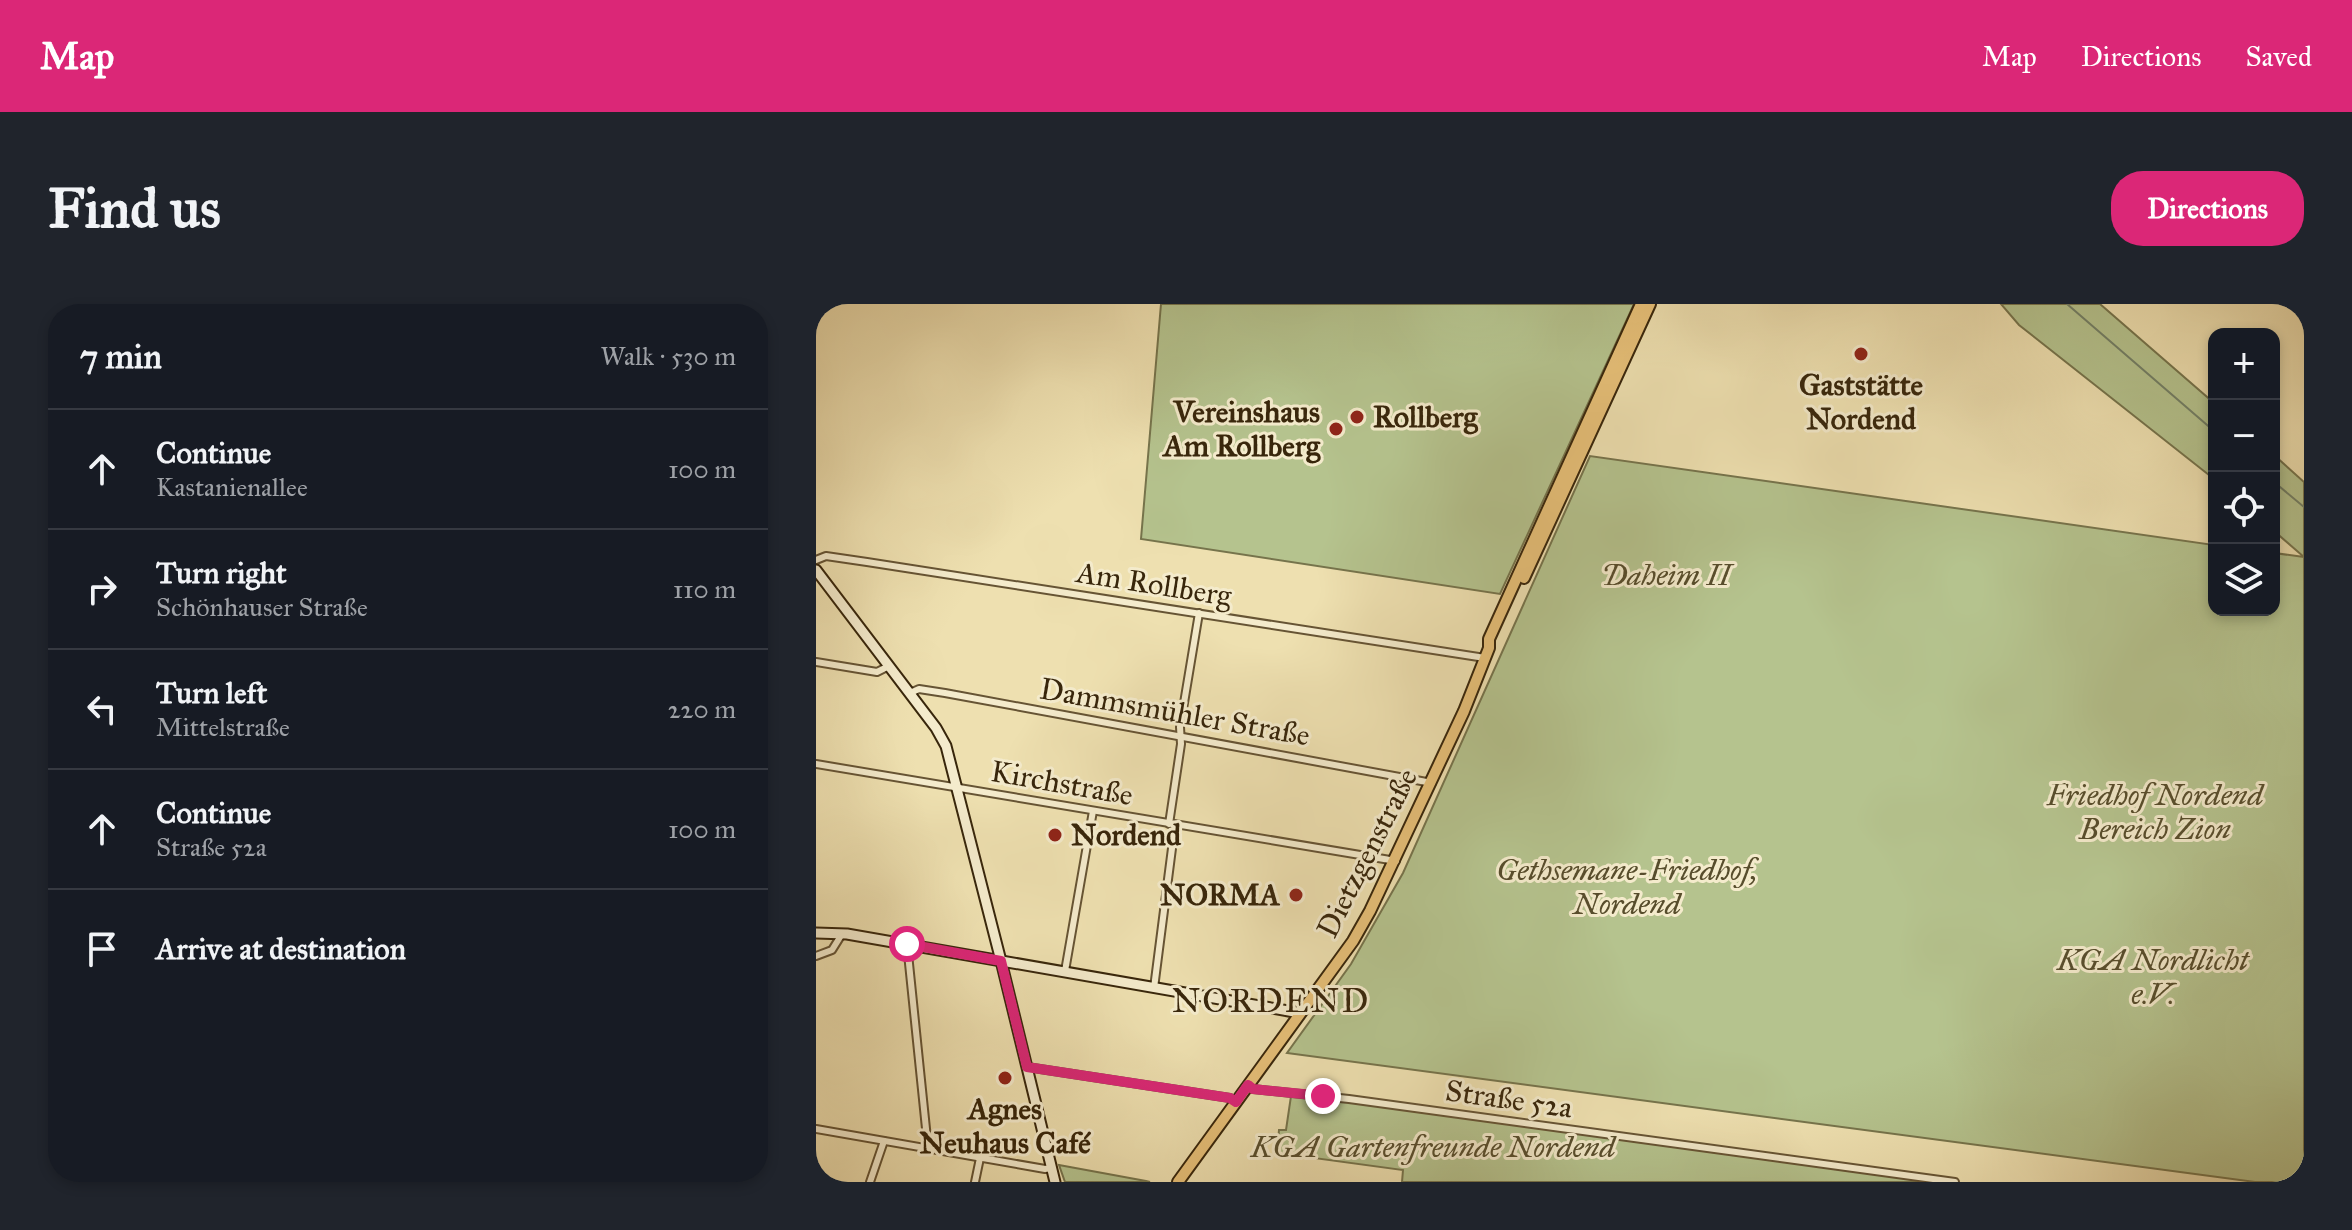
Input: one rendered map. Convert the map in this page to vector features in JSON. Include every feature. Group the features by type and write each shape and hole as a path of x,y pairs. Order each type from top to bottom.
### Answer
{"main road":[{"name":"Dietzgenstraße","path":"1577,455 1641,304"},
{"name":"Dietzgenstraße","path":"1178,1182 1358,932 1396,861 1476,686 1489,639 1650,304"}],"street":[{"name":"Am Rollberg","path":"816,560 826,556 1487,653"},
{"path":"816,570 942,737 1055,1182"},
{"path":"1154,988 1180,735 1199,613"},
{"path":"816,662 877,672 889,666"},
{"name":"Dammsmühler Straße","path":"910,693 919,689 945,693 1432,783"},
{"name":"Kirchstraße","path":"816,764 1396,861"},
{"path":"1065,971 1093,811"},
{"path":"816,933 907,944 1300,1013"},
{"path":"816,956 832,950 842,934"},
{"path":"907,944 928,1148"},
{"path":"1027,1067 1230,1098 1236,1102"},
{"name":"Straße 52a","path":"1248,1085 1253,1089 1349,1099 1955,1182"},
{"path":"816,1129 1051,1168"},
{"path":"870,1182 884,1141"},
{"path":"975,1182 980,1158"}],"green space":[{"path":"1161,304 1634,304 1500,594 1141,539"},
{"path":"2001,304 2100,304 2208,398 2208,474 2019,325"},
{"path":"1590,456 2208,544 2208,616 2280,616 2280,554 2304,557 2304,1182 2255,1182 1287,1053 1351,964 1403,873"},
{"path":"2280,460 2304,482 2304,557 2280,536"},
{"name":"KGA Gartenfreunde Nordend","path":"1291,1096 1955,1182 1402,1182 1403,1170 1277,1153 1279,1130 1286,1130"},
{"path":"1059,1165 1146,1181 1150,1182 1065,1182"}],"waterway":[{"path":"2067,304 2208,426"},
{"path":"2280,487 2304,507"}],"place":[{"name":"Gaststätte Nordend","path":"1861,354"},
{"name":"Rollberg","path":"1357,417"},
{"name":"Vereinshaus Am Rollberg","path":"1336,429"},
{"name":"Nordend","path":"1055,835"},
{"name":"NORMA","path":"1296,895"},
{"name":"Agnes Neuhaus Café","path":"1005,1078"}],"district":[{"name":"NORDEND","path":"1271,1000"}],"route":[{"path":"907,944 1001,961 1027,1067 1230,1098 1236,1102 1248,1085 1253,1089 1323,1096"}],"park label":[{"name":"Daheim II","path":"1666,575"},
{"name":"Friedhof Nordend Bereich Zion","path":"2155,812"},
{"name":"Gethsemane-Friedhof, Nordend","path":"1627,887"},
{"name":"KGA Nordlicht e.V.","path":"2153,977"}]}
